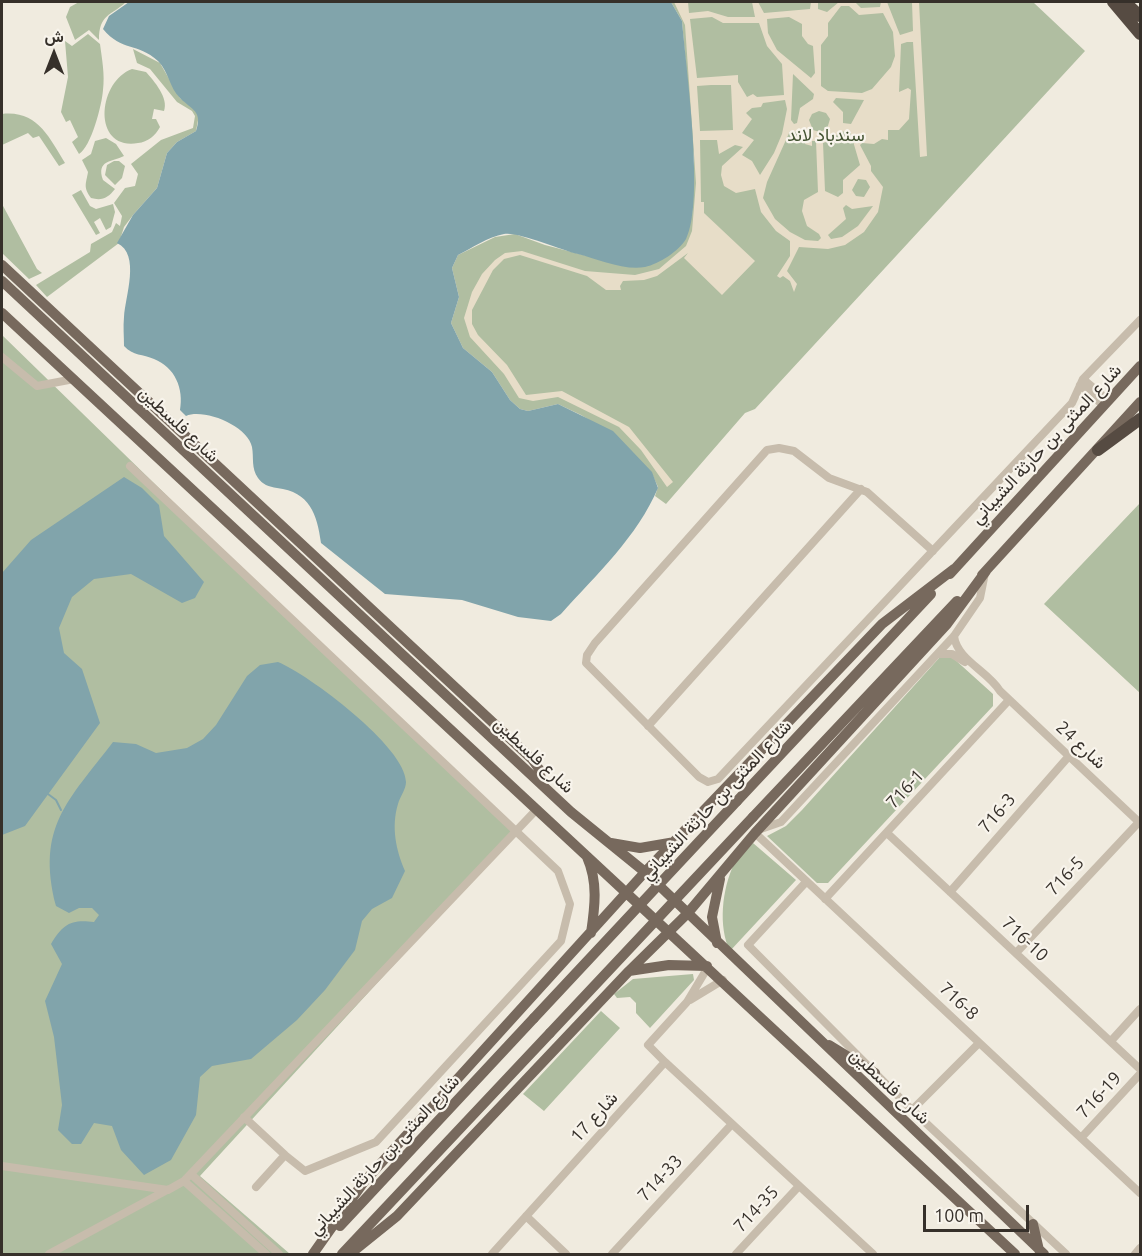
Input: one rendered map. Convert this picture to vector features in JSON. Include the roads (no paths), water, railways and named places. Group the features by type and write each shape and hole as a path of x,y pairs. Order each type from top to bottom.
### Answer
{"highway":[{"path":"1113,2 1140,34"},
{"path":"1125,2 1140,16"},
{"path":"1098,450 1140,419"}],"main road":[{"path":"2,265 532,759 539,769 542,785"},
{"name":"شارع فلسطين","path":"2,281 542,785 645,872 717,944 1042,1253"},
{"name":"شارع فلسطين","path":"2,313 708,966 1015,1254"},
{"name":"شارع المثنى بن حارثة الشيباني","path":"313,1254 954,569 1140,366"},
{"name":"شارع المثنى بن حارثة الشيباني","path":"342,1254 986,571 1140,402"},
{"path":"191,488 206,472"},
{"path":"313,1254 363,1183 645,872 882,624 954,569"},
{"path":"350,1254 397,1216 629,971 687,914 756,832 947,624 986,571"},
{"path":"384,638 408,644"},
{"path":"556,827 569,825 573,819 572,812"},
{"path":"602,838 626,848 676,842"},
{"path":"585,854 594,879 596,894 591,934"},
{"path":"717,944 713,907 722,874"},
{"path":"629,971 669,965 708,966"},
{"path":"816,1038 875,1073"},
{"path":"1033,1224 1042,1253"}],"street":[{"path":"933,551 861,489 829,478 794,451 779,448 766,450 587,655 586,663 699,777 708,782 718,779 933,551 1072,403 1082,382 1140,320"},
{"path":"2,357 37,386 75,380"},
{"path":"1082,382 1106,403"},
{"path":"130,466 558,871 570,904 561,941 376,1142 305,1171 244,1117"},
{"path":"648,726 861,489"},
{"path":"756,832 781,822 954,636 980,598 986,571"},
{"name":"شارع 24","path":"954,636 960,651 1140,822"},
{"name":"شارع 24","path":"938,654 956,656 989,686 1000,691"},
{"name":"716-1","path":"825,899 1009,700"},
{"name":"716-3","path":"950,892 1069,756"},
{"path":"49,1254 192,1175 244,1117 517,834 537,809"},
{"name":"716-5","path":"1016,953 1140,822"},
{"name":"716-8","path":"756,832 806,882 1140,1193"},
{"name":"716-10","path":"887,833 1140,1069"},
{"path":"806,882 748,945 912,1110 1066,1254"},
{"path":"708,966 687,1002 648,1045 799,1186 862,1251 873,1254"},
{"path":"687,1002 723,980"},
{"path":"1111,1041 1140,1009"},
{"path":"912,1110 979,1043"},
{"name":"شارع 17","path":"492,1254 665,1062"},
{"name":"716-19","path":"1081,1138 1140,1074"},
{"name":"714-33","path":"612,1254 732,1124"},
{"path":"256,1187 285,1155"},
{"path":"2,1166 168,1190"},
{"path":"192,1175 277,1254"},
{"path":"184,1181 266,1254"},
{"name":"714-35","path":"736,1254 799,1186"},
{"path":"526,1216 566,1254"},
{"path":"1135,1254 1140,1248"}],"water":[{"path":"129,2 671,2 682,21 693,134 694,196 691,221 683,244 656,263 637,268 602,261 529,238 504,234 486,240 458,255 452,268 459,297 451,323 463,348 492,372 510,400 520,409 528,411 558,404 613,431 652,472 658,488 628,539 561,614 551,621 518,617 462,600 385,594 321,543 314,514 304,500 297,494 269,486 260,480 254,470 252,447 243,432 214,417 194,414 186,416 180,410 181,394 173,373 154,359 131,352 124,346 124,321 130,266 128,256 117,243 133,215 157,188 167,153 177,142 196,131 198,124 197,115 176,94 165,70 158,61 143,51 117,41 103,29 109,16"},
{"path":"124,477 142,488 159,505 164,536 204,582 195,598 182,603 131,574 94,579 72,597 59,628 64,653 82,669 100,723 25,826 2,835 2,573 31,540"},
{"path":"278,662 311,681 353,713 390,750 402,767 406,785 398,804 395,830 397,847 405,871 392,898 372,909 362,921 355,950 325,990 297,1020 251,1059 212,1066 200,1077 196,1115 171,1160 144,1175 121,1150 112,1126 94,1123 81,1144 72,1144 58,1130 62,1105 54,1037 45,1001 62,964 51,944 68,924 79,921 94,922 99,915 92,908 79,908 69,913 56,906 51,879 50,855 53,835 70,799 113,742 136,744 156,753 187,748 203,739 216,725 247,676 260,665"}],"waterway":[{"path":"48,794 56,800 61,810"}],"park label":[{"name":"سندباد لاند","path":"826,135"}]}
